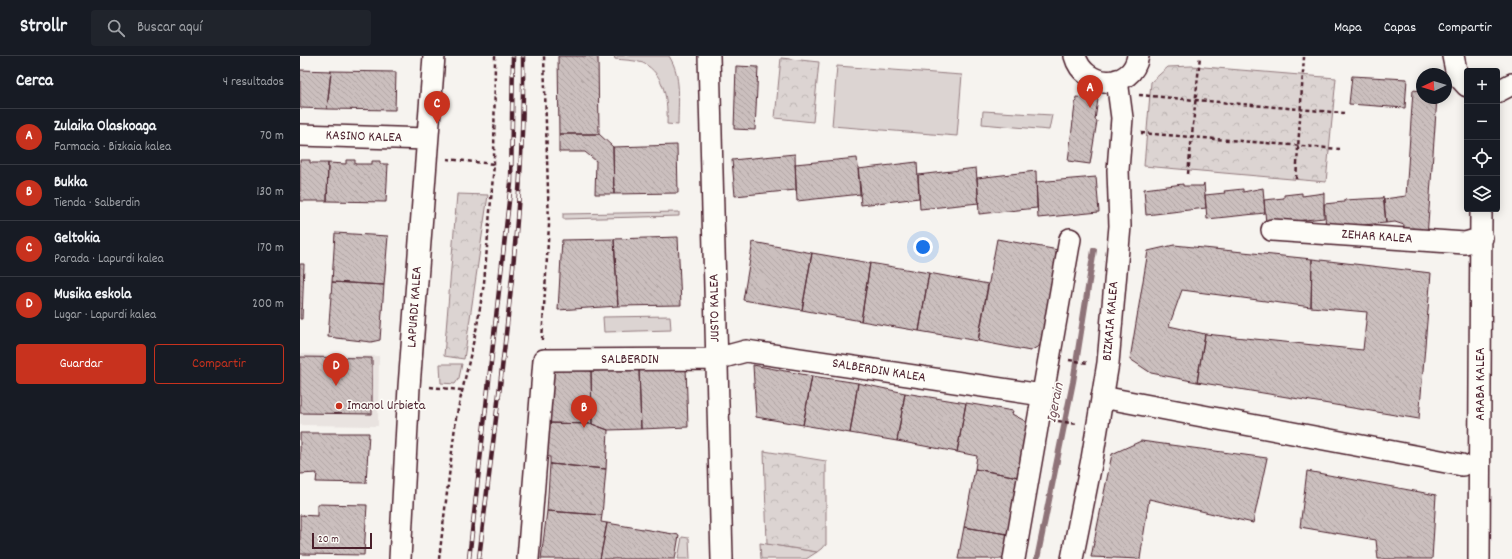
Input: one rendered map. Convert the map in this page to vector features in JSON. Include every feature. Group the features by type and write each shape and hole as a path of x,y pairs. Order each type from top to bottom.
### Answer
{"street":[{"name":"LAPURDI KALEA","path":"400,559 409,387 434,56"},
{"name":"JUSTO KALEA","path":"709,56 722,559"},
{"path":"1075,56 1079,67 1089,77 1098,81 1117,80 1126,76 1133,68 1138,56"},
{"path":"1452,56 1457,75 1464,83"},
{"name":"BIZKAIA KALEA","path":"1072,559 1108,363 1120,226 1118,170 1122,118 1117,80"},
{"path":"1500,90 1512,84"},
{"name":"KASINO KALEA","path":"300,135 427,139"},
{"name":"ARABA KALEA","path":"1479,559 1482,212"},
{"name":"ZEHAR KALEA","path":"1272,230 1465,243 1482,238"},
{"path":"1014,559 1070,239"},
{"name":"SALBERDIN KALEA","path":"716,359 746,350 1042,395"},
{"name":"SALBERDIN","path":"543,353 716,359"},
{"path":"528,559 543,353"},
{"path":"1102,397 1462,465"}],"path":[{"path":"439,559 461,390 477,326 484,283 494,164 495,56"},
{"path":"543,353 549,225 544,56"},
{"path":"1188,174 1200,56"},
{"path":"1296,178 1304,57"},
{"path":"1137,95 1344,113"},
{"path":"1135,132 1340,149"},
{"path":"442,158 494,164"},
{"path":"1063,359 1085,363"},
{"path":"429,387 461,390"},
{"path":"1051,420 1078,424"}],"shaded area":[{"name":"Imanol Urbieta","path":"300,354 379,356 378,426 300,425"}],"green space":[{"path":"614,56 669,56 678,81 678,125 667,124 666,97 661,81 656,74 643,63 615,59"},
{"path":"781,58 819,62 813,122 775,118"},
{"path":"837,66 962,75 957,136 832,126"},
{"path":"1192,66 1336,78 1326,182 1144,166 1151,82 1168,67"},
{"path":"983,111 1052,115 1049,130 982,124"},
{"path":"457,194 488,195 464,359 444,356"},
{"path":"679,212 679,216 563,219 563,214"},
{"path":"670,316 671,330 604,332 603,317"},
{"path":"440,364 462,364 459,378 455,384 441,383"},
{"path":"764,451 826,461 826,545 817,552 767,544"},
{"path":"682,537 689,538 690,559 678,559"},
{"path":"760,543 817,552 806,559 761,559"}],"building":[{"path":"558,56 598,56 599,134 559,134"},
{"path":"736,66 758,67 755,130 734,129"},
{"path":"300,70 331,71 327,109 300,108"},
{"path":"331,71 396,72 395,110 327,109"},
{"path":"1352,76 1407,79 1405,108 1349,104"},
{"path":"1413,90 1416,90 1416,104 1437,104 1427,237 1404,235 1404,225 1395,222 1386,223 1384,199 1406,196"},
{"path":"1076,97 1098,99 1095,120 1097,121 1090,164 1068,161"},
{"path":"559,134 599,134 613,147 614,194 595,194 596,161 585,152 559,152"},
{"path":"677,145 678,193 614,194 613,147"},
{"path":"795,154 796,190 735,196 732,160"},
{"path":"857,158 861,194 797,201 795,164"},
{"path":"300,160 310,160 310,163 328,163 327,201 300,201"},
{"path":"346,160 355,160 355,164 372,164 372,161 380,161 380,164 388,164 386,202 327,201 328,163 346,164"},
{"path":"917,162 919,198 861,205 858,169"},
{"path":"976,168 979,203 920,209 918,175"},
{"path":"1036,171 1037,208 979,214 977,178"},
{"path":"1096,177 1099,212 1038,218 1036,182"},
{"path":"1204,183 1206,208 1146,215 1144,189 1183,184 1183,186 1203,186"},
{"path":"1263,188 1265,213 1207,219 1205,195 1225,193 1224,191 1243,189 1243,192"},
{"path":"1302,193 1302,196 1324,193 1324,218 1266,224 1264,200 1284,198 1284,195"},
{"path":"1383,196 1386,223 1326,228 1324,204 1344,202 1344,200 1382,198"},
{"path":"335,233 388,236 384,285 332,282"},
{"path":"678,237 681,305 618,306 614,239"},
{"path":"614,239 618,306 558,310 562,240"},
{"path":"997,239 1064,251 1048,341 1030,351 978,341"},
{"path":"753,242 812,253 802,310 743,300"},
{"path":"1174,245 1312,259 1311,307 1182,290 1169,326 1205,334 1197,382 1151,373 1130,359 1148,251"},
{"path":"812,253 870,263 861,321 802,310"},
{"path":"1312,259 1431,273 1419,419 1197,382 1205,334 1363,350 1367,312 1311,307"},
{"path":"870,263 929,273 919,331 861,321"},
{"path":"300,264 304,264 302,319 300,319"},
{"path":"929,273 988,284 978,341 919,331"},
{"path":"332,282 384,285 380,340 371,342 328,337"},
{"name":"Imanol Urbieta","path":"300,357 372,358 372,414 300,413"},
{"path":"753,365 812,376 803,425 756,417"},
{"path":"686,367 688,427 641,429 639,369"},
{"path":"550,369 591,371 592,424 547,423"},
{"path":"639,369 641,429 608,430 592,424 591,371"},
{"path":"812,376 858,383 850,433 803,425"},
{"path":"858,383 905,393 897,441 850,433"},
{"path":"905,393 966,403 957,452 897,441"},
{"path":"966,403 1013,411 1012,414 1025,421 1027,426 1024,478 975,469 977,456 957,452"},
{"path":"547,423 592,424 608,430 606,469 550,464 550,457 545,456"},
{"path":"300,433 369,433 366,483 316,482 317,473 300,474"},
{"path":"1141,441 1267,458 1253,523 1149,499 1140,559 1091,557 1112,454"},
{"path":"550,464 606,469 602,515 547,511"},
{"path":"975,469 1024,478 1013,535 964,527"},
{"path":"1307,471 1436,495 1432,559 1378,559 1376,540 1300,527"},
{"path":"317,504 367,505 364,555 300,554 300,515 317,516"},
{"path":"547,511 602,515 601,522 607,523 600,559 541,559"},
{"path":"607,523 679,535 675,559 600,559"},
{"path":"964,527 1013,535 1009,559 958,559"}],"waterway":[{"name":"Igerain","path":"1037,559 1073,382 1094,250"}],"railway":[{"path":"469,559 511,183 513,56"},
{"path":"479,559 502,371 515,245 520,182 523,56"}],"place":[{"name":"Zulaika Olaskoaga","path":"1090,108"},
{"name":"Geltokia","path":"437,124"},
{"name":"Musika eskola","path":"336,386"},
{"name":"Imanol Urbieta","path":"339,406"},
{"name":"Bukka","path":"584,428"}]}
